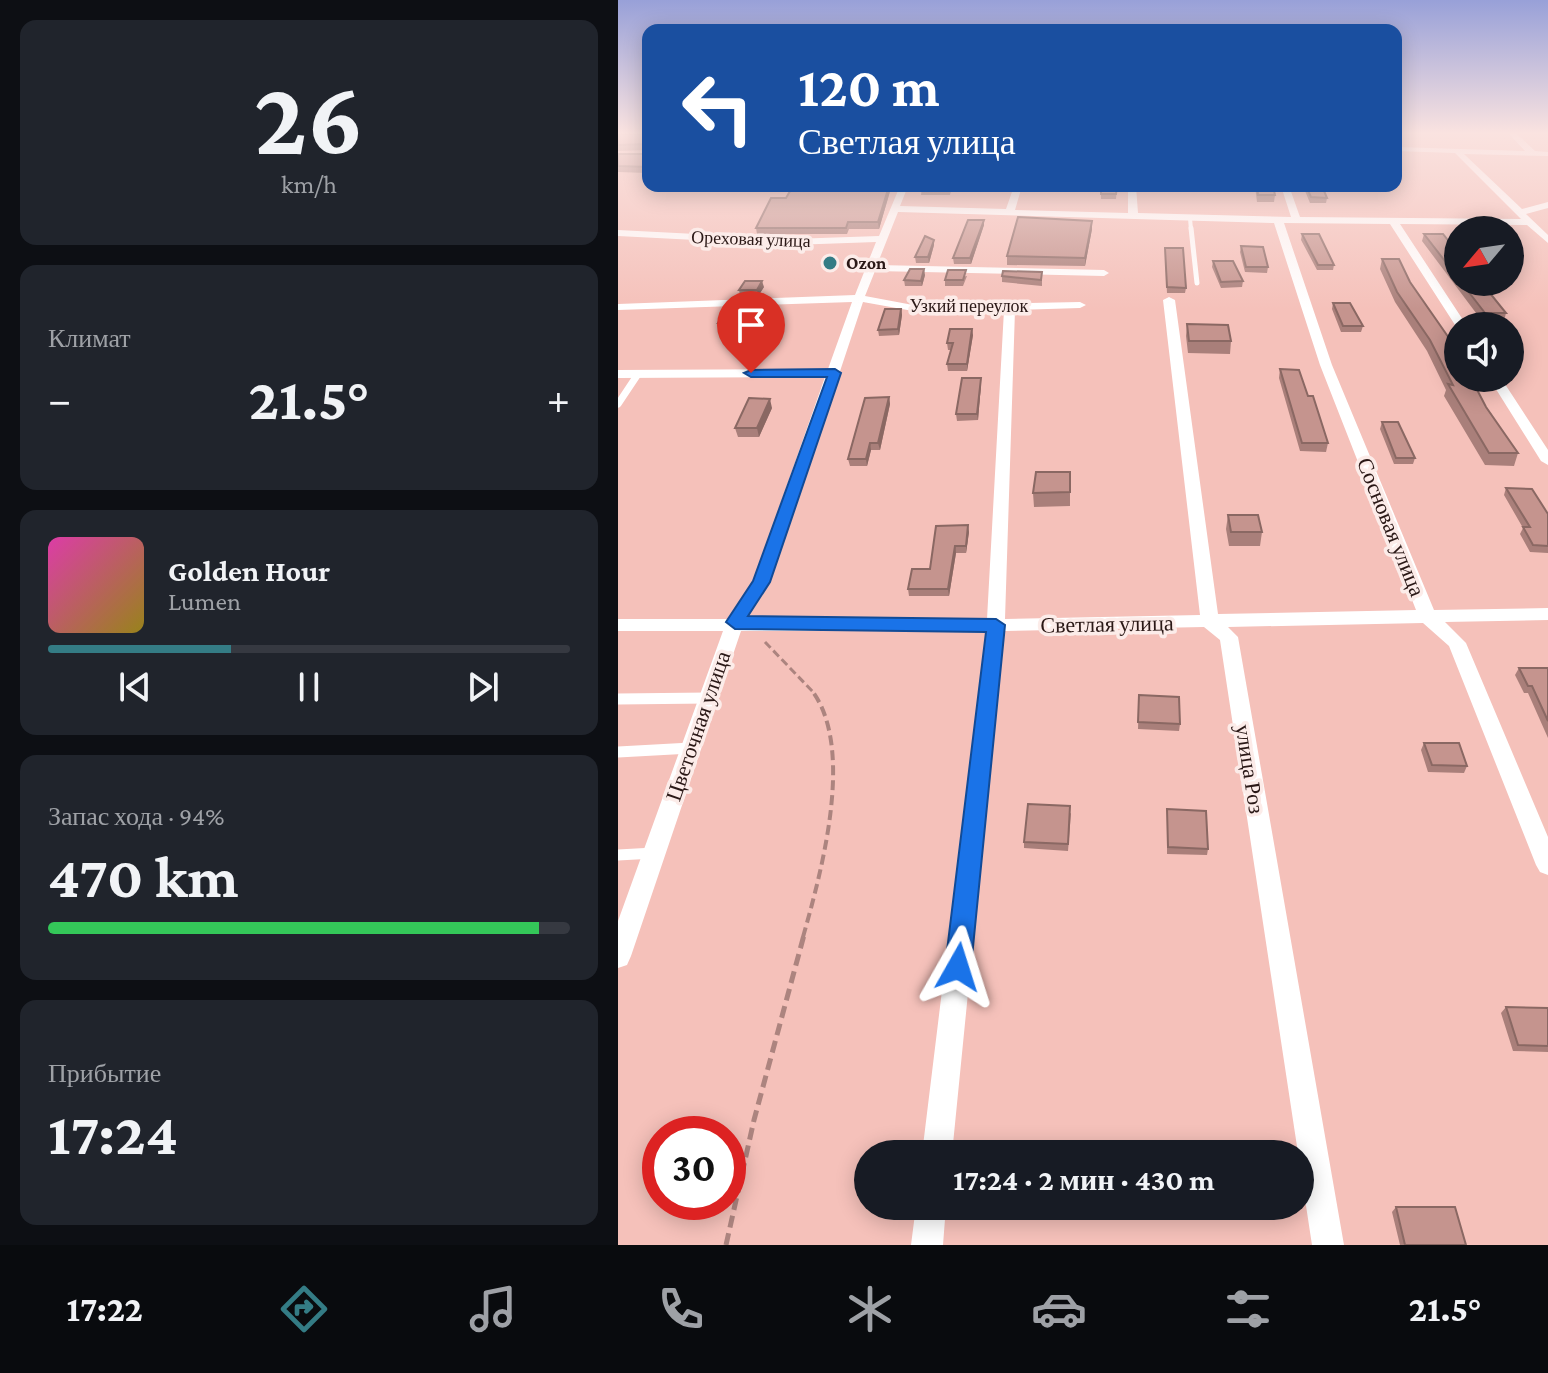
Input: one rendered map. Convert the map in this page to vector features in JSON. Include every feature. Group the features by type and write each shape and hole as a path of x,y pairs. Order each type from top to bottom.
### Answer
{"street":[{"name":"Цветочная улица","path":"620,946 735,622 761,582 859,298 902,192"},
{"path":"1009,213 1016,192"},
{"path":"1132,192 1133,216"},
{"path":"1287,192 1297,221"},
{"path":"1501,192 1548,240"},
{"path":"1522,212 1548,205"},
{"path":"895,209 1297,221 1532,222"},
{"name":"Сосновая улица","path":"1278,220 1326,365 1427,616 1457,643 1548,865"},
{"path":"1394,222 1452,312"},
{"name":"Ореховая улица","path":"618,233 791,242 884,239"},
{"path":"873,268 1104,273"},
{"name":"Узкий переулок","path":"618,307 859,298 913,308 1080,305"},
{"name":"улица Роз","path":"1169,300 1210,622 1229,637 1328,1245"},
{"path":"939,1140 996,625 1010,306"},
{"path":"618,374 835,373"},
{"path":"1504,392 1548,461"},
{"name":"Светлая улица","path":"618,625 735,622 996,625 1548,614"},
{"path":"927,1245 930,1220"}],"lane":[{"path":"1190,218 1197,283"},
{"path":"618,404 638,374"},
{"path":"618,699 708,698"},
{"path":"618,752 691,748"},
{"path":"618,855 654,853"}],"path":[{"path":"726,1245 740,1175 821,866 833,774 823,706 778,650 735,622"}],"building":[{"path":"789,192 887,192 878,222 848,222 846,228 756,228 771,198 786,198"},
{"path":"1258,192 1274,192 1275,195 1258,195"},
{"path":"1309,192 1325,192 1327,198 1311,197"},
{"path":"1018,217 1092,221 1085,258 1007,256"},
{"path":"968,220 984,220 970,258 953,258"},
{"path":"1302,234 1319,234 1334,265 1318,265"},
{"path":"1424,234 1444,235 1444,260"},
{"path":"925,236 934,240 928,257 915,257"},
{"path":"1241,246 1263,247 1268,267 1246,267"},
{"path":"1165,248 1183,248 1186,288 1167,287"},
{"path":"1382,259 1399,259 1410,282 1444,331 1444,367 1430,340 1397,292"},
{"path":"1213,261 1233,261 1243,281 1221,282"},
{"path":"910,269 924,269 921,281 904,280"},
{"path":"948,270 966,270 963,280 945,280"},
{"path":"1003,271 1042,272 1041,280 1002,276"},
{"path":"745,281 762,281 757,290 739,290"},
{"path":"1472,296 1492,296 1505,312 1484,312"},
{"path":"749,302 737,323 718,323 731,303"},
{"path":"1333,303 1350,303 1363,326 1343,326"},
{"path":"885,309 901,309 898,329 878,330"},
{"path":"1187,324 1228,325 1231,341 1189,341"},
{"path":"950,329 972,329 967,364 947,364 953,343 947,343"},
{"path":"1280,369 1299,370 1308,396 1313,396 1328,443 1302,443"},
{"path":"962,378 981,378 977,414 956,414"},
{"path":"1453,392 1478,392 1518,453 1489,453"},
{"path":"889,397 878,443 870,443 866,459 848,459 865,398"},
{"path":"749,398 770,399 757,428 735,428"},
{"path":"1382,422 1398,422 1415,458 1396,458"},
{"path":"1036,472 1070,472 1070,492 1033,493"},
{"path":"1506,488 1532,489 1548,514 1548,546 1533,545 1523,527 1530,527"},
{"path":"1228,515 1258,515 1262,532 1231,532"},
{"path":"968,525 966,546 955,546 948,589 908,589 912,569 930,569 936,526"},
{"path":"1519,668 1548,668 1548,721 1532,686 1528,686"},
{"path":"1139,695 1179,697 1180,724 1138,722"},
{"path":"1424,743 1459,743 1467,766 1432,765"},
{"path":"1028,804 1070,806 1068,844 1024,842"},
{"path":"1167,809 1206,811 1208,849 1168,847"},
{"path":"1506,1007 1548,1008 1548,1046 1518,1045"},
{"path":"1396,1207 1455,1207 1466,1245 1405,1245"}],"place":[{"name":"Ozon","path":"830,263"}],"route":[{"path":"751,373 835,373 761,582 735,622 996,625 958,967"}]}
